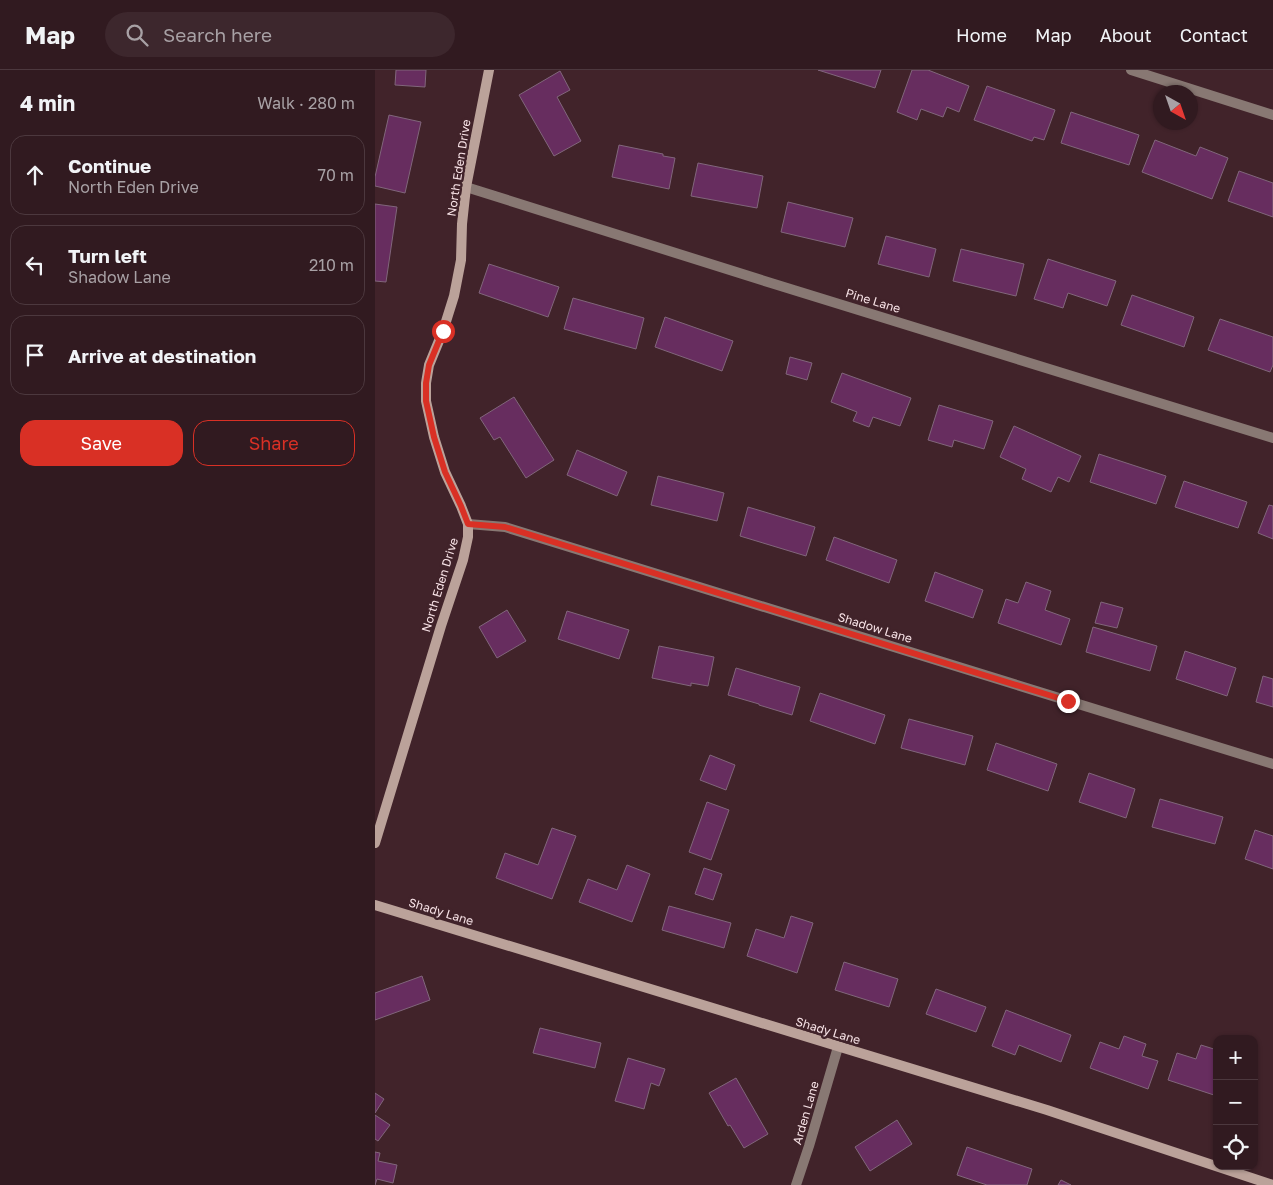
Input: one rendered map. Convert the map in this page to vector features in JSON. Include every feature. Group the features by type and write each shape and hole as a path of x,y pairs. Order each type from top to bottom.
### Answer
{"street":[{"name":"North Eden Drive","path":"375,843 463,560 468,537 468,524 445,472 434,437 426,401 426,383 429,365 443,331 454,296 461,260 466,188 489,70"},
{"path":"1131,70 1273,115"},
{"name":"Pine Lane","path":"466,188 1273,438"},
{"name":"Shadow Lane","path":"468,524 505,527 1273,764"},
{"name":"Shady Lane","path":"375,905 1047,1110 1273,1185"},
{"name":"Arden Lane","path":"796,1185 838,1047"}],"building":[{"path":"396,70 426,70 425,87 395,85"},
{"path":"818,70 881,70 875,88"},
{"path":"912,70 928,70 969,86 959,112 947,107 943,117 921,109 917,120 897,112"},
{"path":"560,71 570,90 557,97 581,141 554,156 519,95"},
{"path":"987,86 1055,110 1044,140 1034,137 1032,141 974,120"},
{"path":"1071,112 1139,135 1129,165 1061,143"},
{"path":"389,115 421,122 405,193 375,186 375,177"},
{"path":"1155,140 1196,156 1200,147 1228,158 1212,199 1142,172"},
{"path":"619,145 675,158 669,189 612,177"},
{"path":"698,163 763,176 757,208 691,196"},
{"path":"1239,171 1273,183 1273,217 1228,201"},
{"path":"788,202 853,218 845,247 781,232"},
{"path":"375,204 397,207 386,282 375,281"},
{"path":"886,236 936,249 929,277 878,264"},
{"path":"961,249 1024,264 1016,296 953,281"},
{"path":"1048,259 1116,281 1107,306 1068,293 1063,308 1034,299"},
{"path":"489,264 559,287 548,317 479,293"},
{"path":"1132,295 1194,317 1184,347 1121,325"},
{"path":"573,298 644,318 636,349 564,329"},
{"path":"665,317 733,341 722,371 655,347"},
{"path":"1220,319 1273,337 1273,365 1270,372 1208,350"},
{"path":"790,357 812,363 807,380 786,374"},
{"path":"842,373 911,398 900,426 873,417 869,427 853,421 857,412 831,402"},
{"path":"514,397 554,460 526,478 500,437 494,440 480,418"},
{"path":"939,405 993,421 984,449 954,440 952,447 928,440"},
{"path":"1014,426 1081,456 1069,482 1058,477 1051,492 1022,479 1026,469 1000,457"},
{"path":"577,450 627,472 617,496 567,475"},
{"path":"1099,454 1166,476 1156,504 1090,482"},
{"path":"658,476 724,493 717,521 651,505"},
{"path":"1184,481 1247,502 1238,528 1175,507"},
{"path":"1269,505 1273,506 1273,539 1258,533"},
{"path":"748,507 815,527 806,556 740,536"},
{"path":"834,537 897,560 889,583 826,560"},
{"path":"935,572 983,590 973,618 925,601"},
{"path":"1026,582 1051,591 1045,610 1070,619 1061,645 998,623 1006,599 1018,603"},
{"path":"1101,602 1123,608 1117,628 1095,623"},
{"path":"507,610 526,641 497,658 479,627"},
{"path":"567,611 629,630 619,659 558,639"},
{"path":"1093,627 1157,646 1150,671 1086,652"},
{"path":"659,646 714,657 708,686 691,683 691,686 652,678"},
{"path":"1185,651 1236,668 1227,696 1176,679"},
{"path":"736,668 800,687 792,715 728,695"},
{"path":"1263,676 1273,679 1273,707 1256,702"},
{"path":"820,693 885,715 875,744 810,721"},
{"path":"909,719 973,736 965,765 901,748"},
{"path":"996,743 1057,764 1048,791 987,770"},
{"path":"710,755 735,765 726,790 700,780"},
{"path":"1089,773 1135,789 1126,818 1079,802"},
{"path":"1160,799 1223,817 1215,844 1152,827"},
{"path":"707,802 729,810 711,860 689,852"},
{"path":"552,828 576,836 552,899 496,878 505,853 538,865"},
{"path":"1255,830 1273,836 1273,869 1245,859"},
{"path":"627,865 650,874 632,922 579,902 588,879 617,890"},
{"path":"704,868 722,874 713,900 695,894"},
{"path":"669,906 731,923 724,948 662,930"},
{"path":"791,916 813,923 797,973 747,956 756,929 784,938"},
{"path":"844,962 898,979 889,1007 835,990"},
{"path":"422,976 430,1000 375,1020 375,993"},
{"path":"936,989 986,1007 976,1032 926,1014"},
{"path":"1006,1010 1071,1035 1061,1062 1019,1045 1015,1055 992,1046"},
{"path":"540,1028 601,1043 595,1068 533,1053"},
{"path":"1124,1036 1146,1044 1142,1056 1158,1061 1148,1089 1090,1068 1100,1042 1119,1049"},
{"path":"1201,1045 1213,1049 1213,1095 1168,1080 1177,1053 1196,1059"},
{"path":"628,1058 665,1069 659,1086 651,1083 644,1109 615,1101"},
{"path":"736,1078 768,1134 744,1148 730,1125 728,1126 709,1093"},
{"path":"375,1093 384,1099 375,1113"},
{"path":"375,1115 390,1125 378,1141 375,1139"},
{"path":"897,1120 912,1144 870,1171 855,1147"},
{"path":"967,1147 1032,1169 1027,1185 987,1185 957,1175"},
{"path":"375,1152 380,1153 378,1161 397,1165 393,1183 377,1179 375,1185"},
{"path":"1061,1180 1071,1185 1058,1185"}],"route":[{"path":"443,331 429,365 426,401 434,437 445,472 468,524 505,527 1068,701"}]}
